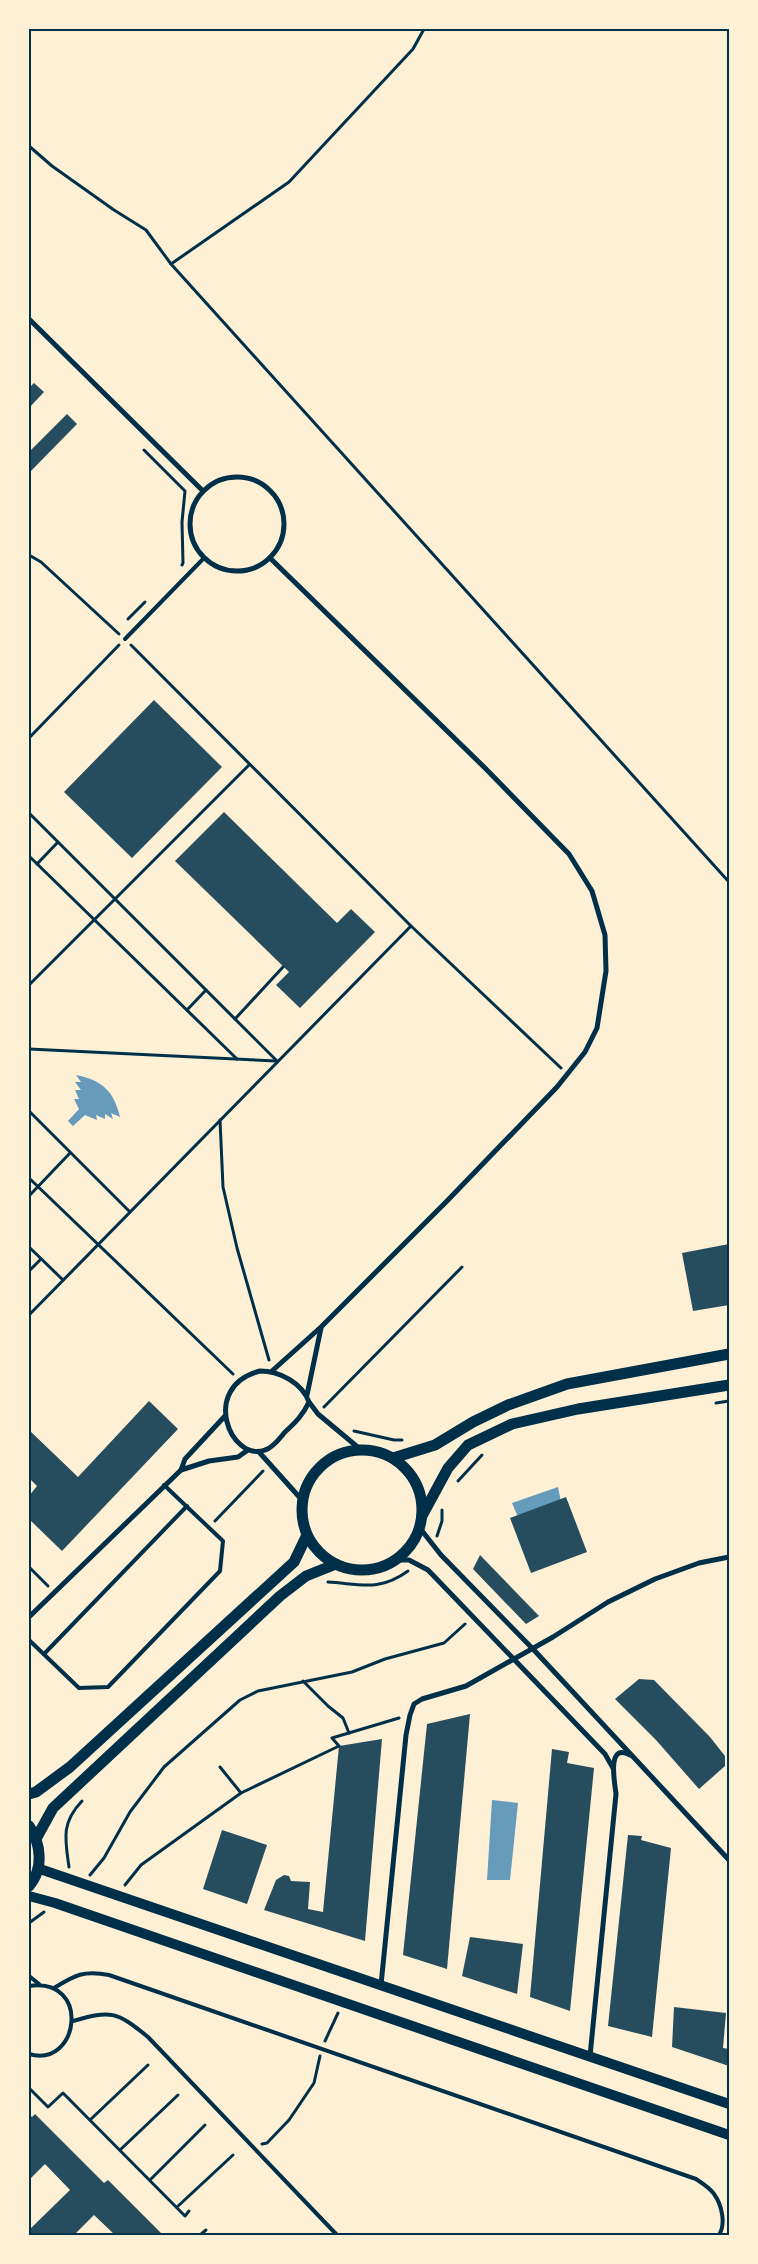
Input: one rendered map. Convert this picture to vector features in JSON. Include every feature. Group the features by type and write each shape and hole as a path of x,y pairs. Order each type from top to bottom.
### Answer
{"main road":[{"path":"393,1458 435,1445 473,1422 508,1405 567,1384 729,1354"},
{"path":"420,1522 421,1500 416,1483 406,1469 393,1458 377,1451 360,1450 333,1456 322,1464 306,1487 302,1500 303,1524 307,1535 319,1552 336,1564 350,1569 366,1570 381,1567 395,1560 414,1540 420,1522 448,1468 468,1445 512,1424 578,1409 729,1384"},
{"path":"29,1794 36,1792 70,1767 294,1562 307,1535"},
{"path":"37,1837 53,1808 249,1625 306,1576 336,1564"},
{"path":"29,1826 37,1837 40,1869 29,1886"},
{"path":"40,1869 729,2104"},
{"path":"29,1896 55,1903 729,2135"}],"street":[{"path":"29,320 203,491"},
{"path":"237,477 259,482 271,491 280,503 284,524 279,546 270,558 261,565 237,572 226,570 204,558 196,546 191,532 191,518 195,503 203,491 215,482 237,477"},
{"path":"270,558 569,854 592,891 605,935 606,971 597,1028 585,1052 567,1074 447,1202 321,1328 272,1371"},
{"path":"306,1396 321,1328"},
{"path":"309,1402 303,1415 268,1450 259,1452 248,1450 241,1446 229,1428 226,1416 226,1403 230,1390 239,1380 249,1374 260,1371 272,1371 283,1375 306,1396 318,1414 360,1450"},
{"path":"181,1470 185,1459 226,1416"},
{"path":"29,1617 181,1470 209,1461 238,1456 248,1450"},
{"path":"259,1452 302,1500"},
{"path":"420,1522 431,1545 533,1649 729,1860"},
{"path":"381,1985 410,1715 414,1704 422,1699 466,1686 516,1660 608,1602 655,1579 699,1564 729,1557"},
{"path":"395,1560 408,1560 428,1570 605,1754 613,1769"},
{"path":"590,2056 616,1794 613,1769 614,1758 619,1753 625,1752 632,1756"}],"lane":[{"path":"125,639 204,558"},
{"path":"29,1640 79,1688 108,1687 220,1571 223,1540 164,1485"},
{"path":"44,1654 187,1506"},
{"path":"54,1988 68,1979 91,1971 109,1975 696,2178 714,2194 721,2210 724,2228 720,2235"},
{"path":"29,1976 39,1984 54,1988 64,1997 72,2021 69,2035 60,2047 48,2054 29,2054"},
{"path":"29,1986 39,1984"},
{"path":"72,2021 101,2013 125,2019 148,2036 337,2235"}],"path":[{"path":"171,264 289,182 413,48 424,29"},
{"path":"29,146 52,166 146,230 171,264 729,882"},
{"path":"138,444 185,491 182,522 184,563 177,570"},
{"path":"29,555 42,562 125,639 411,926 567,1074"},
{"path":"128,619 151,596"},
{"path":"29,738 125,639"},
{"path":"29,985 249,764"},
{"path":"29,813 277,1061"},
{"path":"37,864 58,842"},
{"path":"29,856 237,1059"},
{"path":"29,1315 411,926"},
{"path":"235,1019 283,967"},
{"path":"187,1010 206,990"},
{"path":"29,1049 277,1061"},
{"path":"29,1111 130,1212"},
{"path":"220,1120 223,1187 237,1248 272,1371"},
{"path":"29,1196 70,1153"},
{"path":"29,1178 97,1246 239,1380"},
{"path":"29,1247 63,1280"},
{"path":"29,1271 41,1259"},
{"path":"318,1414 462,1267"},
{"path":"712,1403 729,1401"},
{"path":"454,1485 467,1469 486,1452"},
{"path":"209,1526 270,1464"},
{"path":"431,1545 442,1521 442,1507"},
{"path":"320,1583 383,1585 401,1576 417,1564"},
{"path":"29,1567 55,1592"},
{"path":"83,1883 104,1858 130,1812 164,1768 240,1700 258,1691 352,1672 384,1659 444,1643 473,1616"},
{"path":"303,1681 343,1718 349,1733"},
{"path":"117,1895 141,1865 241,1793 340,1746 332,1738 410,1715"},
{"path":"220,1768 241,1793"},
{"path":"69,1879 66,1828 72,1812 88,1796"},
{"path":"29,1923 55,1903"},
{"path":"252,2146 267,2143 289,2120 314,2083 322,2049 343,2002"},
{"path":"90,2120 148,2065"},
{"path":"29,2088 48,2107 63,2093 184,2216 189,2211"},
{"path":"120,2150 178,2095"},
{"path":"150,2180 205,2125"},
{"path":"177,2207 233,2155"},
{"path":"200,2235 206,2230"}],"water":[{"path":"76,1075 93,1080 106,1088 114,1100 120,1117 111,1113 113,1119 105,1114 105,1119 96,1115 97,1120 85,1115 73,1126 68,1121 79,1109 74,1099 79,1099 75,1090 81,1090 75,1082 81,1082"},
{"path":"558,1487 562,1507 520,1522 512,1503"},
{"path":"492,1800 518,1803 510,1880 487,1880"}],"building":[{"path":"34,383 44,392 29,408 29,388"},
{"path":"67,414 77,424 29,473 29,452"},
{"path":"154,700 222,767 132,858 64,792"},
{"path":"224,812 337,923 351,909 375,932 300,1008 276,985 289,972 175,861"},
{"path":"729,1244 729,1305 693,1311 682,1253"},
{"path":"149,1401 178,1429 62,1551 29,1519 29,1496 37,1486 29,1478 29,1430 78,1477"},
{"path":"566,1497 587,1552 531,1573 510,1518"},
{"path":"480,1555 539,1616 526,1624 473,1569"},
{"path":"639,1679 654,1680 710,1737 725,1756 725,1766 699,1789 656,1740 615,1699"},
{"path":"470,1714 447,1969 403,1955 427,1724"},
{"path":"382,1739 365,1941 264,1910 276,1880 284,1875 289,1876 291,1881 310,1882 308,1909 323,1912 339,1746"},
{"path":"552,1749 569,1752 567,1763 594,1768 570,2011 530,1997"},
{"path":"222,1830 267,1845 247,1904 203,1889"},
{"path":"628,1835 642,1836 641,1840 671,1848 652,2037 608,2026"},
{"path":"470,1937 523,1944 517,1994 462,1976"},
{"path":"674,2007 726,2013 723,2048 729,2049 729,2066 672,2047"},
{"path":"29,2114 32,2117 35,2114 104,2183 108,2180 163,2235 115,2235 94,2215 74,2235 29,2235 29,2230 70,2190 45,2164 29,2180"}]}
